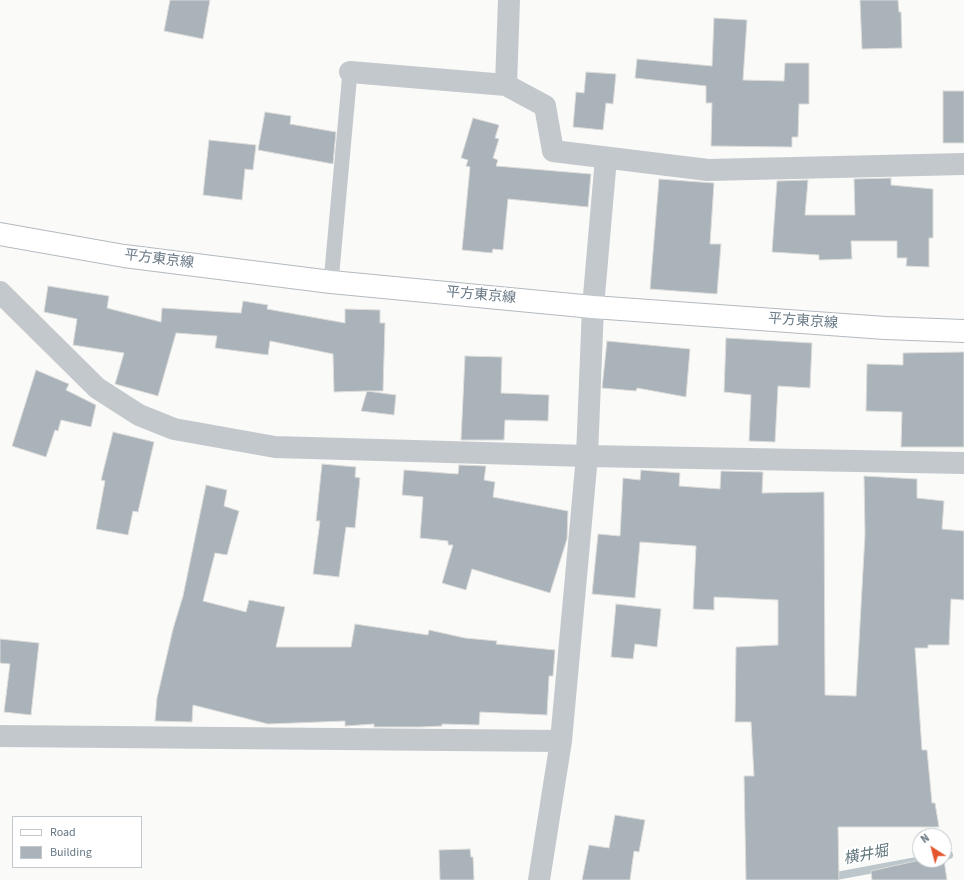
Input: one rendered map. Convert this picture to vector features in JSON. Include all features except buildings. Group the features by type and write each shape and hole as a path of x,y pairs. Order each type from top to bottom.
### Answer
{"main road":[{"name":"平方東京線","path":"0,234 124,256 331,282 593,307 885,328 964,331"}],"street":[{"path":"506,85 508,0"},
{"path":"350,72 506,85 545,106 553,151 708,170 964,164"},
{"path":"539,880 561,741 587,456 593,307 606,158"},
{"path":"0,292 97,388 138,415 174,429 275,447 587,456 964,463"},
{"path":"0,736 561,741"}],"lane":[{"path":"331,282 350,72"}],"waterway":[{"name":"横井堀","path":"815,880 912,862"}]}
